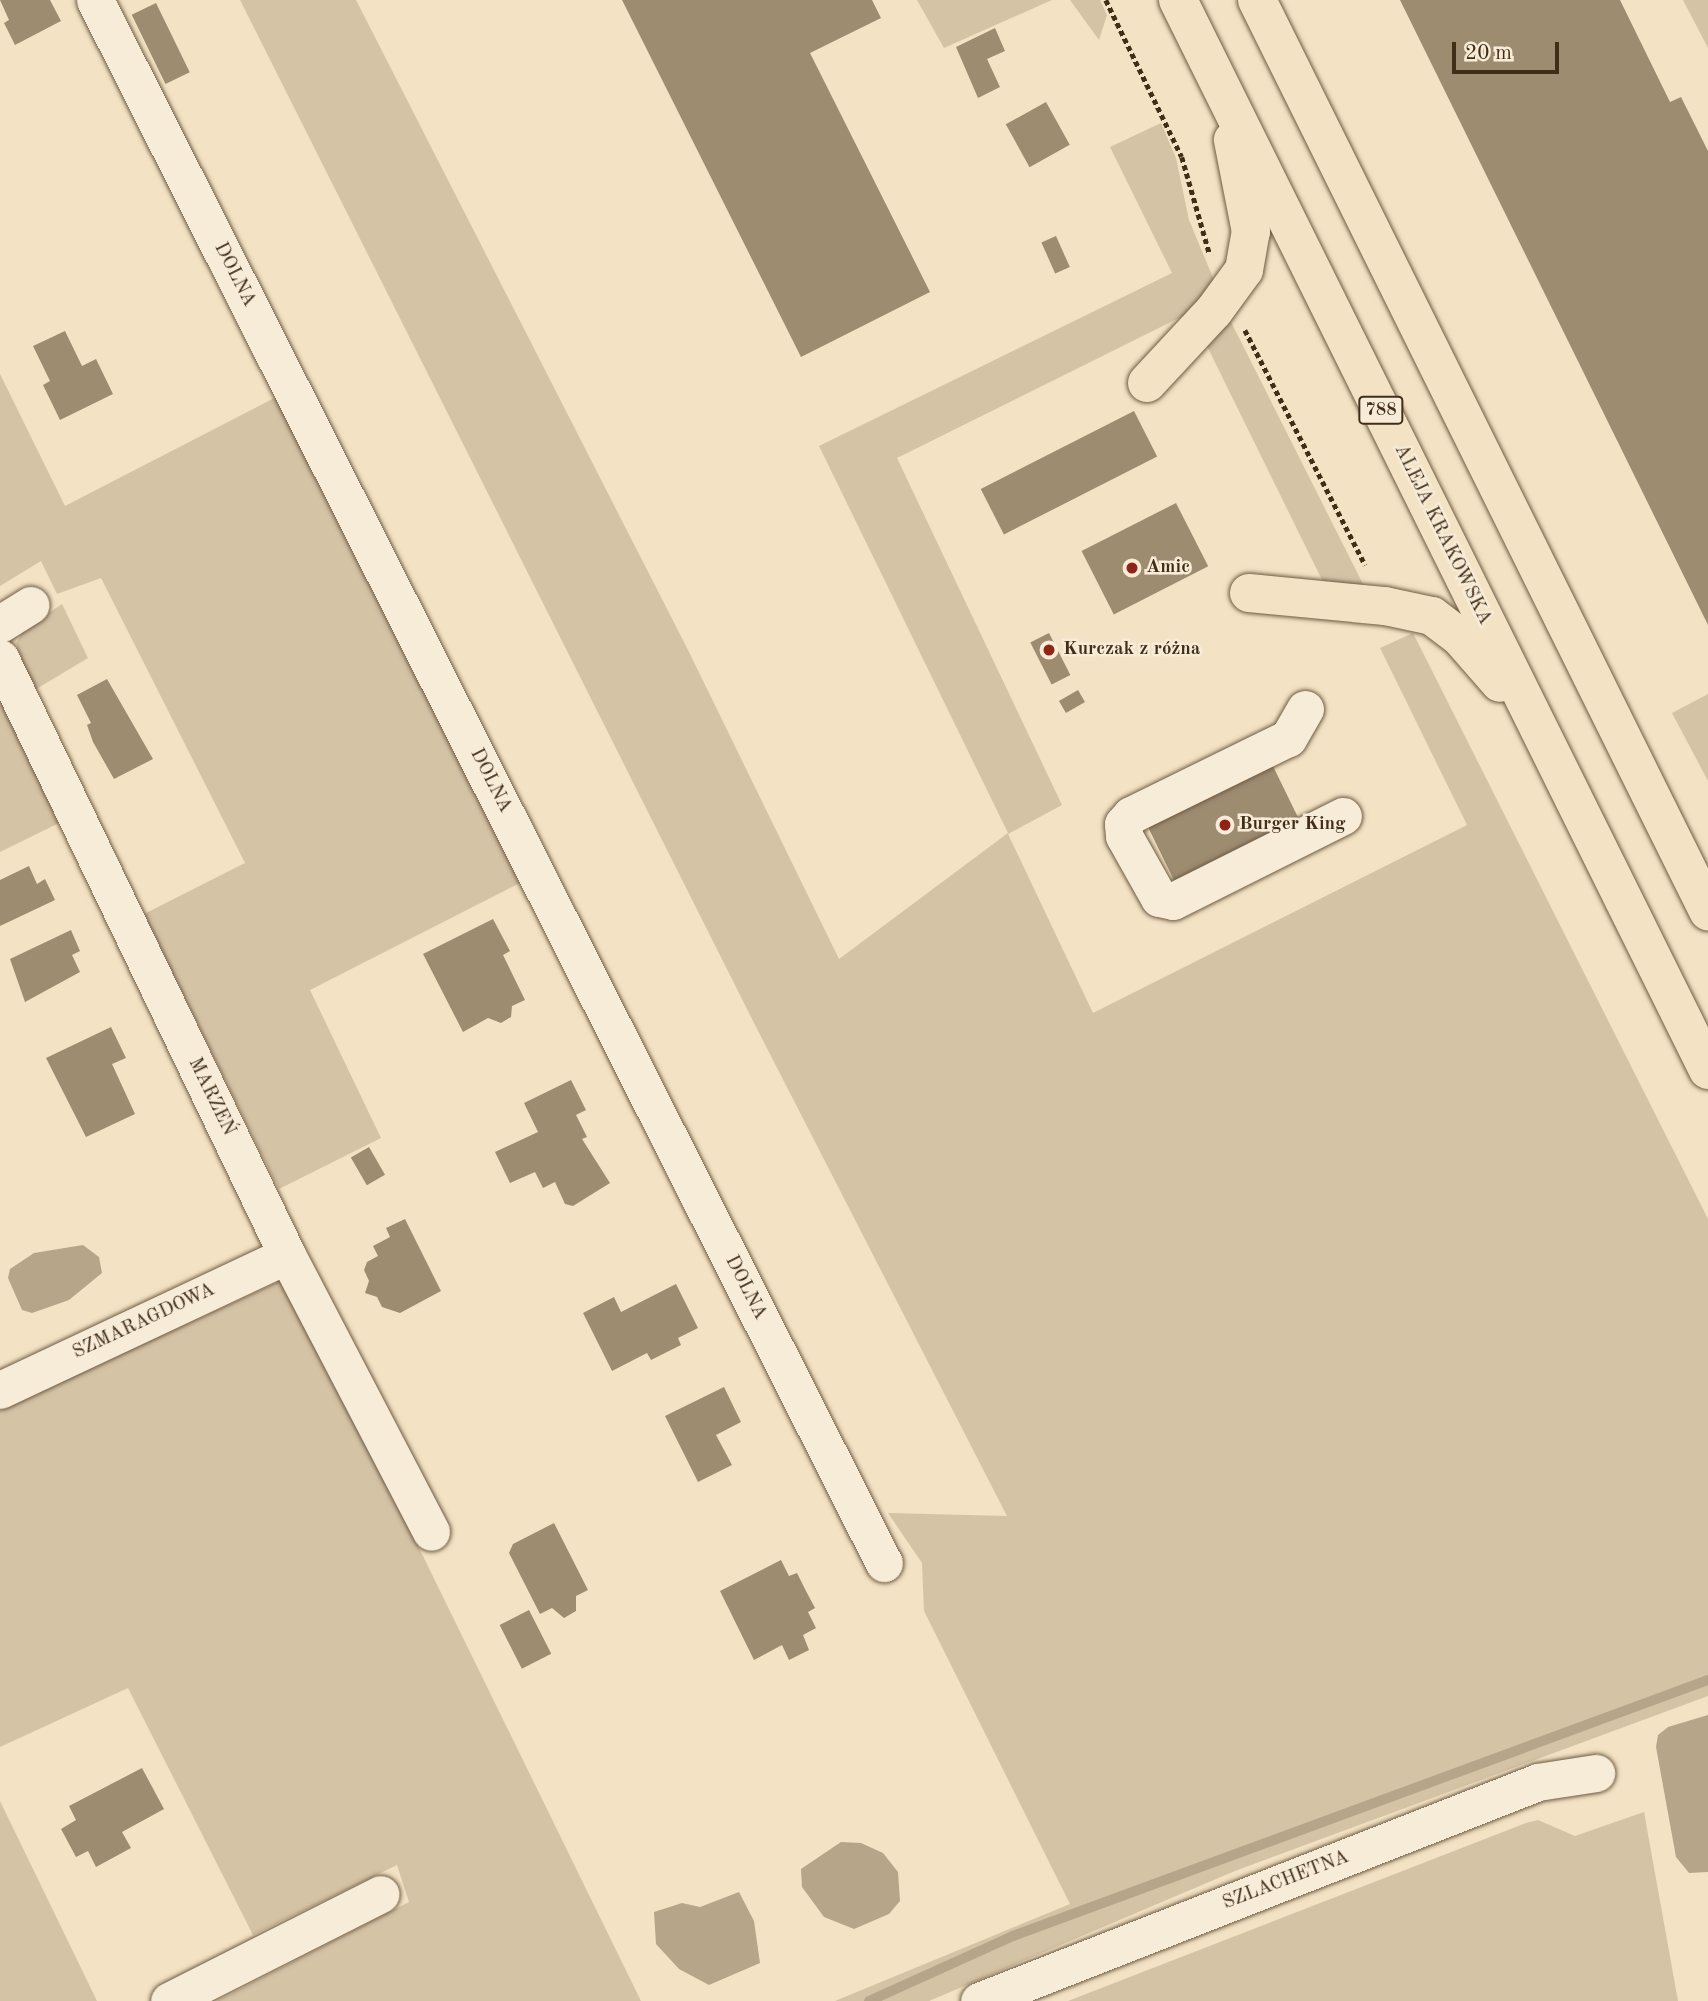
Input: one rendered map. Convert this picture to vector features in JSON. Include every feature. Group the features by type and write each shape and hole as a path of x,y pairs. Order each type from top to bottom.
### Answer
{"main road":[{"name":"ALEJA KRAKOWSKA","path":"1178,0 1708,1070"},
{"path":"1262,7 1708,911"},
{"path":"1147,383 1214,311 1244,270 1251,232 1224,93"},
{"path":"1249,593 1385,606 1432,617 1459,636 1537,727"}],"street":[{"name":"DOLNA","path":"96,0 884,1563"},
{"name":"MARZEŃ","path":"0,658 288,1255 431,1532"},
{"path":"1305,709 1288,738 1131,815 1123,824 1124,836 1158,898 1173,901 1343,817"},
{"name":"SZMARAGDOWA","path":"0,1390 288,1255"},
{"name":"SZLACHETNA","path":"979,2001 1538,1782 1596,1773"},
{"path":"169,2001 382,1894"}],"path":[{"path":"1106,0 1182,157 1198,226 1211,257"},
{"path":"1242,324 1372,579"}],"shaded area":[{"path":"240,0 356,0 688,650 839,959 1008,833 819,446 1172,273 1110,147 1161,123 1176,158 1189,220 1214,280 1191,312 897,458 1062,805 1008,834 1093,1013 1467,825 1380,648 1413,633 1708,1219 1708,1696 1235,1871 929,2001 835,2001 1070,1904 924,1611 922,1563 888,1513 1007,1516 753,1021"},
{"path":"917,0 1052,0 944,48"},
{"path":"1070,0 1100,0 1107,15 1099,40"},
{"path":"1683,0 1708,0 1708,48"},
{"path":"1228,316 1364,586 1324,584 1206,344"},
{"path":"0,374 65,506 282,394 520,883 310,990 381,1138 279,1189 144,914 245,863 101,578 57,594 41,561 0,586"},
{"path":"62,604 88,658 33,691 16,643 24,630"},
{"path":"1708,694 1708,781 1672,713"},
{"path":"0,700 61,822 0,852"},
{"path":"83,1245 99,1257 102,1273 69,1300 32,1313 22,1310 8,1278 10,1269 34,1253"},
{"path":"289,1277 641,2001 217,2001 409,1902 397,1865 253,1935 128,1688 0,1747 0,1410"},
{"path":"1708,1715 1708,1872 1689,1873 1676,1857 1656,1747 1658,1735 1668,1727"},
{"path":"0,1801 97,2001 0,2001"},
{"path":"1644,1812 1678,2001 1068,2001 1526,1823 1538,1820 1575,1836"},
{"path":"841,1842 861,1843 883,1853 898,1872 900,1901 889,1914 854,1929 824,1917 802,1887 801,1869"},
{"path":"739,1892 754,1921 760,1963 709,1985 679,1969 656,1944 654,1912 682,1903 700,1907"}],"building":[{"path":"0,0 50,0 61,21 15,45 4,23 9,20"},
{"path":"622,0 872,0 881,18 810,53 930,292 801,357"},
{"path":"1400,0 1620,0 1670,102 1681,97 1708,151 1708,625"},
{"path":"156,3 190,72 165,84 132,15"},
{"path":"995,28 1005,51 987,59 1000,87 978,98 956,47"},
{"path":"1046,102 1070,145 1030,167 1006,124"},
{"path":"1056,236 1070,267 1055,274 1041,243"},
{"path":"65,331 82,366 96,359 113,394 60,420 43,385 50,381 33,346"},
{"path":"1134,411 1157,456 1004,535 981,489"},
{"path":"1176,503 1208,566 1114,614 1082,551"},
{"path":"1049,633 1070,675 1052,684 1030,643"},
{"path":"107,679 153,759 114,779 93,742 87,725 91,723 77,695"},
{"path":"1078,690 1085,702 1066,713 1059,701"},
{"name":"Burger King","path":"1271,762 1303,827 1178,888 1146,823"},
{"path":"29,866 37,884 45,879 55,900 0,926 0,880"},
{"path":"493,919 510,951 503,955 525,1000 512,1006 511,1017 501,1023 488,1018 463,1032 423,954"},
{"path":"71,930 80,951 72,955 80,972 25,1002 10,959"},
{"path":"111,1027 126,1058 112,1064 135,1114 86,1137 46,1058"},
{"path":"571,1080 586,1110 576,1115 587,1137 582,1139 610,1183 573,1206 565,1204 555,1182 543,1188 535,1172 510,1183 495,1152 538,1132 524,1103"},
{"path":"369,1147 385,1175 367,1185 351,1158"},
{"path":"405,1219 441,1291 400,1313 382,1307 377,1297 365,1293 369,1281 364,1270 367,1262 378,1256 373,1246 390,1237 386,1228"},
{"path":"676,1284 698,1328 678,1338 681,1345 651,1360 647,1353 612,1371 583,1313 614,1297 621,1312"},
{"path":"724,1387 741,1422 716,1435 732,1465 698,1482 665,1416"},
{"path":"554,1523 588,1590 576,1596 576,1611 564,1618 552,1608 540,1614 509,1553 513,1544"},
{"path":"781,1560 789,1576 797,1573 815,1608 808,1612 816,1628 803,1635 809,1650 789,1660 782,1645 754,1660 720,1591"},
{"path":"529,1610 551,1654 522,1669 500,1625"},
{"path":"142,1768 164,1809 122,1832 131,1848 96,1867 88,1851 76,1857 61,1829 76,1820 69,1806"}],"waterway":[{"path":"869,2001 1013,1936 1708,1680"}],"place":[{"name":"Amic","path":"1132,568"},
{"name":"Kurczak z różna","path":"1049,650"},
{"name":"Burger King","path":"1225,825"}]}
